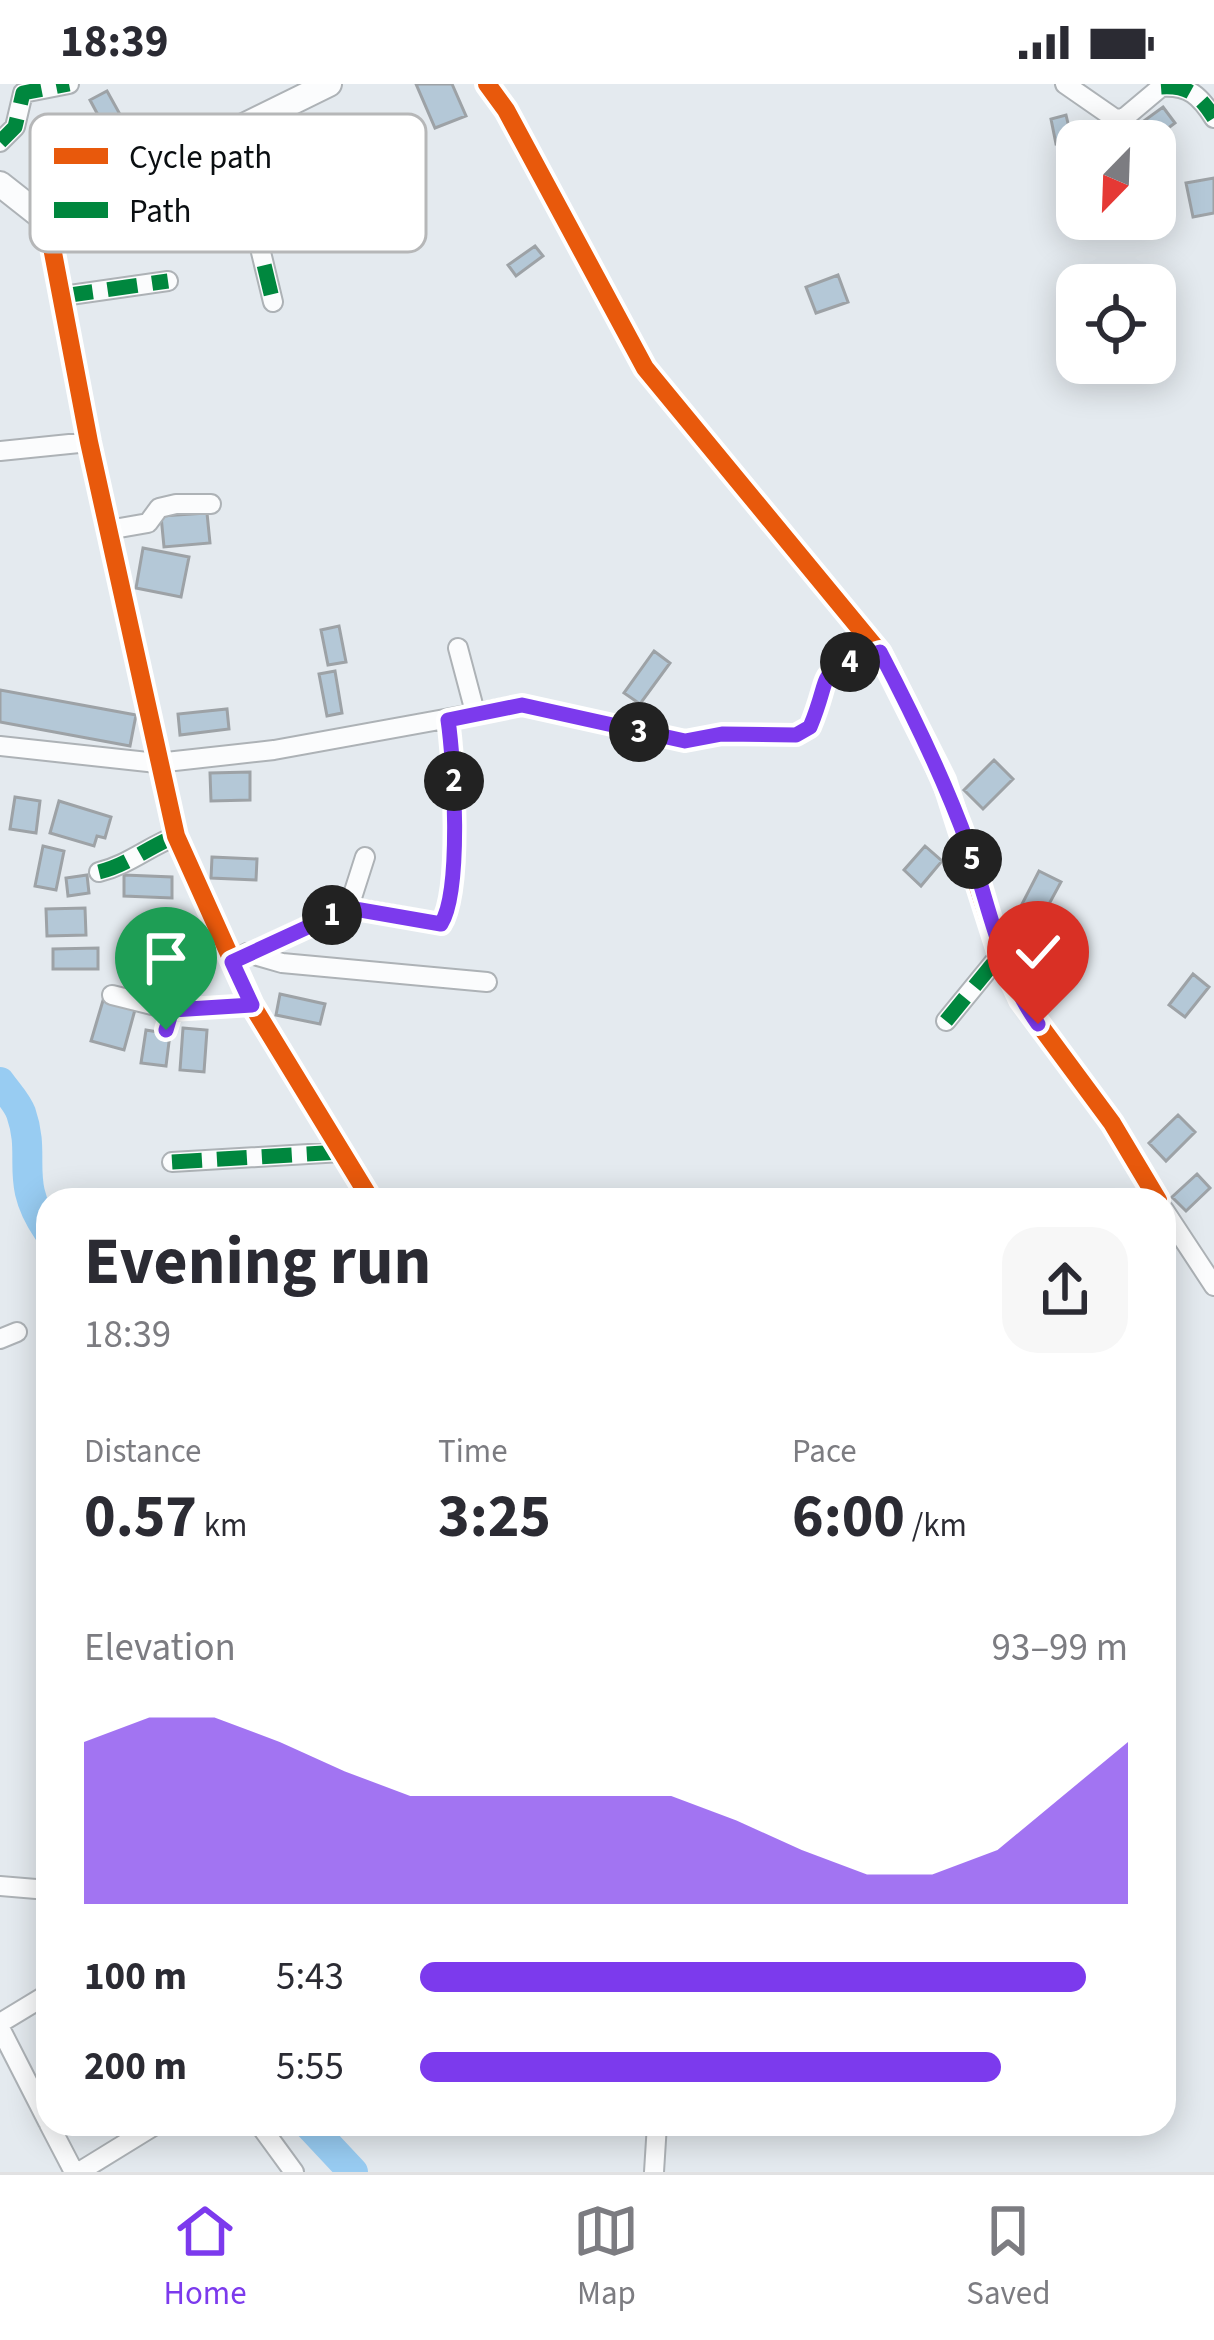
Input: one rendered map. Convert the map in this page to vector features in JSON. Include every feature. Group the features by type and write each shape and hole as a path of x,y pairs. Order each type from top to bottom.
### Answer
{"main road":[{"path":"268,114 329,84"},
{"path":"0,184 30,208"}],"street":[{"path":"0,142 15,127 23,93 69,84"},
{"path":"488,84 645,368 880,652 944,780 1000,955 1021,1000 1112,1124 1151,1188"},
{"path":"1065,84 1114,118 1123,119 1161,87 1187,88 1200,96 1214,118"},
{"path":"54,252 89,442 176,836 240,958 252,1005 364,1188"},
{"path":"261,252 273,302"},
{"path":"63,296 168,281"},
{"path":"0,451 89,442"},
{"path":"108,530 148,523 159,508 176,503 211,504"},
{"path":"458,648 475,712"},
{"path":"0,746 157,764 274,750 522,705 685,741 735,733 796,735 810,727 824,677 839,666 880,652"},
{"path":"240,958 349,908 430,925 446,919 454,757 448,720"},
{"path":"99,872 124,866 149,846 176,836"},
{"path":"349,908 365,857"},
{"path":"946,1022 1000,955"},
{"path":"240,958 487,982"},
{"path":"112,995 169,1020 252,1005"},
{"path":"172,1162 342,1152"},
{"path":"1176,1228 1214,1286"},
{"path":"0,1886 36,1889"},
{"path":"36,2002 0,2026 36,2097"},
{"path":"56,2136 76,2172 134,2136"},
{"path":"268,2136 294,2172"},
{"path":"654,2172 656,2136"}],"building":[{"path":"416,84 452,84 466,116 435,128"},
{"path":"107,91 120,114 97,114 90,100"},
{"path":"1163,107 1173,120 1145,120"},
{"path":"1066,115 1067,120 1056,120 1056,144 1051,119"},
{"path":"1214,178 1214,213 1193,217 1186,183"},
{"path":"535,246 543,256 516,276 508,265"},
{"path":"838,275 848,302 816,313 806,287"},
{"path":"207,513 210,543 164,547 161,516"},
{"path":"143,548 189,557 181,597 136,588"},
{"path":"339,626 346,662 328,665 321,630"},
{"path":"654,651 670,663 640,704 624,693"},
{"path":"335,671 342,713 327,716 319,674"},
{"path":"0,690 136,715 130,746 0,722"},
{"path":"227,709 229,729 180,735 178,714"},
{"path":"994,760 1013,779 983,809 964,790"},
{"path":"250,772 250,800 211,801 210,773"},
{"path":"15,797 40,801 36,833 10,829"},
{"path":"59,801 111,817 105,838 97,836 94,846 50,833"},
{"path":"43,846 64,851 56,890 35,886"},
{"path":"925,846 942,861 921,886 904,870"},
{"path":"212,857 257,859 256,880 211,878"},
{"path":"1039,871 1061,882 1042,917 1021,906"},
{"path":"87,875 89,893 68,896 66,878"},
{"path":"124,875 172,877 172,898 124,896"},
{"path":"85,908 86,935 47,936 46,909"},
{"path":"98,948 98,969 53,969 53,949"},
{"path":"161,969 195,969 195,989 161,988"},
{"path":"1193,974 1209,987 1185,1017 1169,1005"},
{"path":"280,994 325,1004 320,1024 276,1015"},
{"path":"104,997 136,1006 124,1050 91,1041"},
{"path":"183,1028 207,1030 204,1072 180,1070"},
{"path":"146,1030 170,1034 166,1066 141,1063"},
{"path":"1178,1115 1195,1132 1166,1161 1149,1143"},
{"path":"1197,1174 1210,1188 1186,1211 1176,1201 1176,1193"}],"waterway":[{"path":"0,1082 21,1113 28,1183 36,1210"},
{"path":"319,2136 353,2172"}],"marked path":[{"path":"0,142 15,127 23,93 69,84"},
{"path":"1161,87 1193,94 1214,118"},
{"path":"261,252 273,302"},
{"path":"63,296 168,281"},
{"path":"247,953 349,907 430,925 446,919 456,820 448,720"},
{"path":"99,872 176,836"},
{"path":"946,1021 1000,955"},
{"path":"172,1162 342,1152"}],"cycle path":[{"path":"487,84 506,110 645,368 880,653 944,780 1000,955 1021,1000 1112,1123 1151,1188"},
{"path":"53,252 89,442 176,836 252,1005 364,1188"}],"route":[{"path":"166,1030 172,1010 252,1005 232,962 349,908 430,925 446,919 454,757 448,720 522,705 685,741 722,734 796,735 810,727 824,677 839,666 880,652 944,780 1000,955 1038,1024"}]}
